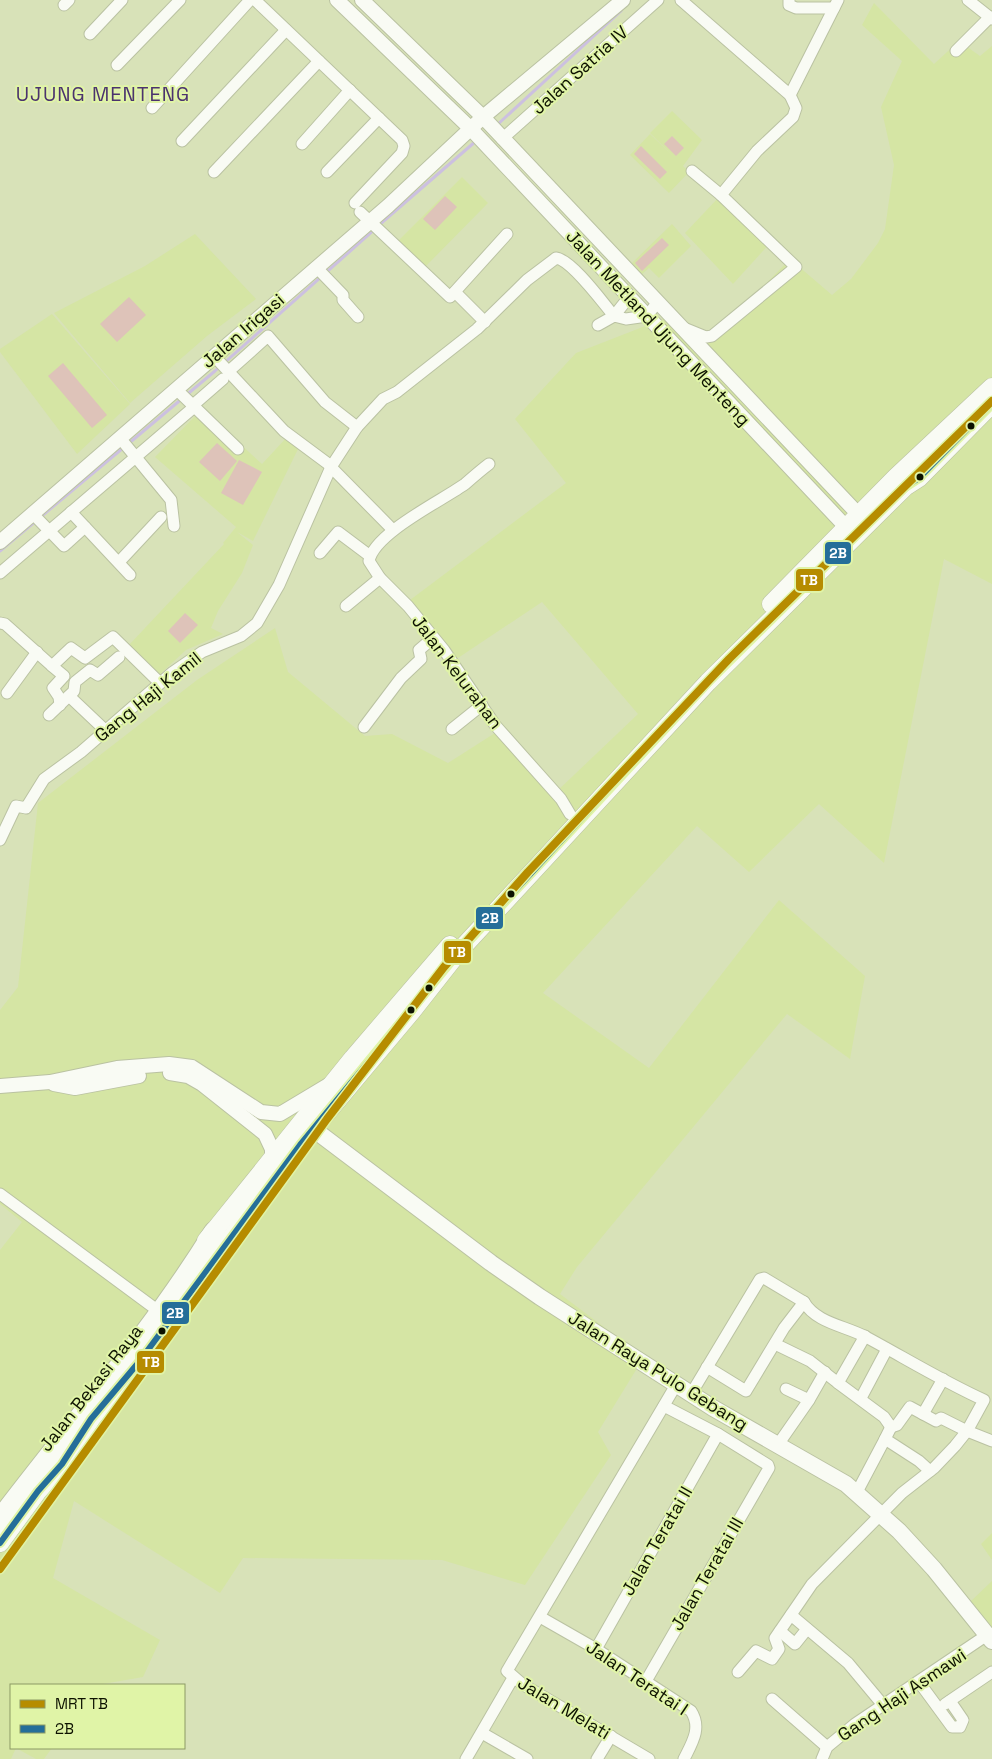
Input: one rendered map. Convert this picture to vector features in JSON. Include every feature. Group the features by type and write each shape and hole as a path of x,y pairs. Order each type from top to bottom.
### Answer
{"highway":[{"name":"Jalan Bekasi Raya","path":"0,1543 38,1491 62,1464 91,1419 139,1362 308,1126 457,945 702,690 846,527 992,387"},
{"name":"Jalan Bekasi Raya","path":"0,1505 153,1307 272,1159 308,1126 333,1083 457,945 570,814 672,705 898,493 919,478 992,404"},
{"path":"0,1519 127,1359 186,1277 214,1232"}],"main road":[{"name":"Jalan Raya Pulo Gebang","path":"308,1126 491,1263 676,1385 777,1446 825,1470 857,1492 934,1569 990,1638"}],"street":[{"path":"90,34 122,0"},
{"path":"117,65 180,0"},
{"path":"152,108 250,0"},
{"path":"255,0 402,140 404,146 402,153 369,218 449,296 456,292 507,234"},
{"name":"Jalan Metland Ujung Menteng","path":"337,0 471,129 846,527"},
{"name":"Jalan Metland Ujung Menteng","path":"362,0 484,118 859,515"},
{"name":"Jalan Irigasi","path":"0,542 33,516 319,270 369,218 623,0"},
{"name":"Jalan Satria IV","path":"501,138 658,0"},
{"path":"681,0 790,95 796,108 793,117 757,151 721,195"},
{"path":"789,0 789,5 792,7 836,4"},
{"path":"956,51 991,18 968,0"},
{"path":"790,95 836,4"},
{"path":"182,141 286,30"},
{"path":"214,172 319,61"},
{"path":"302,144 350,90"},
{"path":"327,172 379,118"},
{"path":"681,327 706,337 712,336 796,267 721,195 692,171"},
{"name":"Gang Haji Kamil","path":"0,840 16,806 26,808 44,779 106,731 188,660 241,636 256,623 279,585 331,467 358,427 383,399 397,392 485,322 527,280 557,258 585,281 614,316"},
{"path":"319,270 343,295 343,300 358,316"},
{"path":"456,292 485,322"},
{"path":"598,324 614,316 629,297"},
{"path":"614,316 626,319 647,316 658,303"},
{"path":"0,573 192,406 268,336 324,402 358,427"},
{"path":"216,358 226,373 284,431 331,467 393,530"},
{"path":"178,392 238,449"},
{"path":"122,440 171,500 174,526"},
{"path":"320,553 338,532 370,556 393,530 465,484 490,464"},
{"path":"71,512 130,575"},
{"path":"33,516 64,546 85,527"},
{"path":"119,562 161,517"},
{"name":"Jalan Kelurahan","path":"370,556 370,565 380,578 408,606 454,663 495,725 561,798 570,814"},
{"path":"346,606 380,578"},
{"path":"0,623 5,624 64,676 53,688 59,697 60,704"},
{"path":"52,666 71,648 84,658 112,636 160,683"},
{"path":"364,727 401,678 421,659 419,650 433,638"},
{"path":"7,693 37,652"},
{"path":"49,715 75,690 75,682 89,671 98,675 119,657"},
{"path":"69,696 106,731"},
{"path":"452,729 482,705"},
{"path":"190,1071 202,1084 265,1134 272,1149 272,1159"},
{"path":"0,1086 50,1082 75,1088 142,1075 190,1071 261,1112 271,1115 280,1114 333,1083"},
{"path":"0,1194 153,1307"},
{"path":"691,1394 760,1279 764,1278 804,1302 808,1310 818,1316 865,1336 984,1400 966,1431 930,1471 902,1493 812,1584 775,1640 778,1649 772,1659 756,1651 738,1672"},
{"path":"707,1367 746,1391 804,1302"},
{"path":"838,1383 865,1336"},
{"path":"775,1344 825,1372 884,1417 891,1427"},
{"path":"861,1398 887,1349"},
{"path":"777,1446 809,1400 825,1372"},
{"path":"923,1414 943,1379"},
{"path":"466,1759 482,1734 510,1674 570,1562 676,1385"},
{"path":"786,1390 809,1400"},
{"path":"664,1406 718,1434"},
{"path":"857,1492 884,1438 891,1427 897,1425 909,1407 936,1421 941,1418 966,1431 992,1441"},
{"name":"Jalan Teratai III","path":"646,1681 769,1468 768,1464 718,1434"},
{"name":"Jalan Teratai II","path":"596,1649 718,1434"},
{"path":"884,1438 930,1471"},
{"path":"791,1615 848,1663 883,1705"},
{"name":"Jalan Teratai I","path":"540,1616 646,1681 693,1714 696,1733 684,1759"},
{"path":"780,1631 795,1644 807,1629"},
{"name":"Gang Haji Asmawi","path":"822,1759 827,1747 855,1724 990,1638"},
{"path":"937,1709 992,1672"},
{"name":"Jalan Melati","path":"510,1674 649,1759"},
{"path":"919,1682 952,1727 960,1727 963,1720 950,1700"},
{"path":"772,1699 827,1747"},
{"path":"482,1734 527,1759"},
{"path":"597,1759 611,1736"}],"shaded area":[{"path":"874,3 934,64 959,41 980,56 992,46 992,584 944,559 884,863 819,804 749,872 697,826 543,993 649,1068 779,900 865,976 850,1059 787,1014 577,1267 560,1294 644,1357 598,1432 611,1455 525,1585 442,1560 243,1558 220,1593 74,1501 53,1578 160,1640 143,1677 103,1684 10,1684 10,1749 16,1749 11,1759 0,1759 0,1250 22,1222 0,1204 0,1010 18,987 38,803 197,680 275,628 288,672 365,736 392,734 448,763 495,733 553,795 638,714 542,602 452,662 406,603 566,483 515,419 576,353 676,314 706,344 749,305 748,302 790,259 832,295 851,279 878,243 885,229 894,165 881,107 902,61 862,25"},
{"path":"672,111 702,140 683,166 689,172 669,193 630,155 650,134 674,157 650,133"},
{"path":"672,136 684,148 676,156 664,144"},
{"path":"641,146 667,172 660,179 634,154"},
{"path":"462,177 488,203 424,268 398,241"},
{"path":"445,196 457,207 435,230 423,219"},
{"path":"720,196 772,241 733,284 685,233"},
{"path":"672,224 691,246 659,278 649,268 641,275 631,264"},
{"path":"195,234 256,299 207,336 130,403 54,313 145,266"},
{"path":"662,238 669,245 642,271 635,263"},
{"path":"129,297 146,315 117,342 100,324"},
{"path":"52,314 130,404 77,454 0,352 0,349"},
{"path":"63,363 107,415 92,428 48,376"},
{"path":"202,409 262,464 288,436 300,445 253,541 237,532 253,545 242,573 218,611 211,628 223,634 186,650 159,675 129,645 224,544 236,527 155,457"},
{"path":"217,443 237,461 220,481 199,462"},
{"path":"239,460 262,472 243,505 221,493"},
{"path":"185,613 198,625 180,643 168,631"},
{"path":"992,1533 992,1560 981,1544"},
{"path":"992,1581 992,1632 969,1603"},
{"path":"18,1749 51,1749 44,1759 36,1759"}],"waterway":[{"path":"497,125 621,11"},
{"path":"379,225 476,141"},
{"path":"128,444 215,371 374,230"},
{"path":"0,551 123,448"}],"metro line":[{"name":"TB","path":"0,1569 327,1119 444,967 528,872 729,659 992,401"}],"transit line":[{"name":"2B","path":"0,1543 38,1491 62,1464 91,1419 139,1362 300,1145 461,949 708,682 905,487 919,478 992,404"}],"district":[{"name":"UJUNG MENTENG","path":"103,94"}]}
